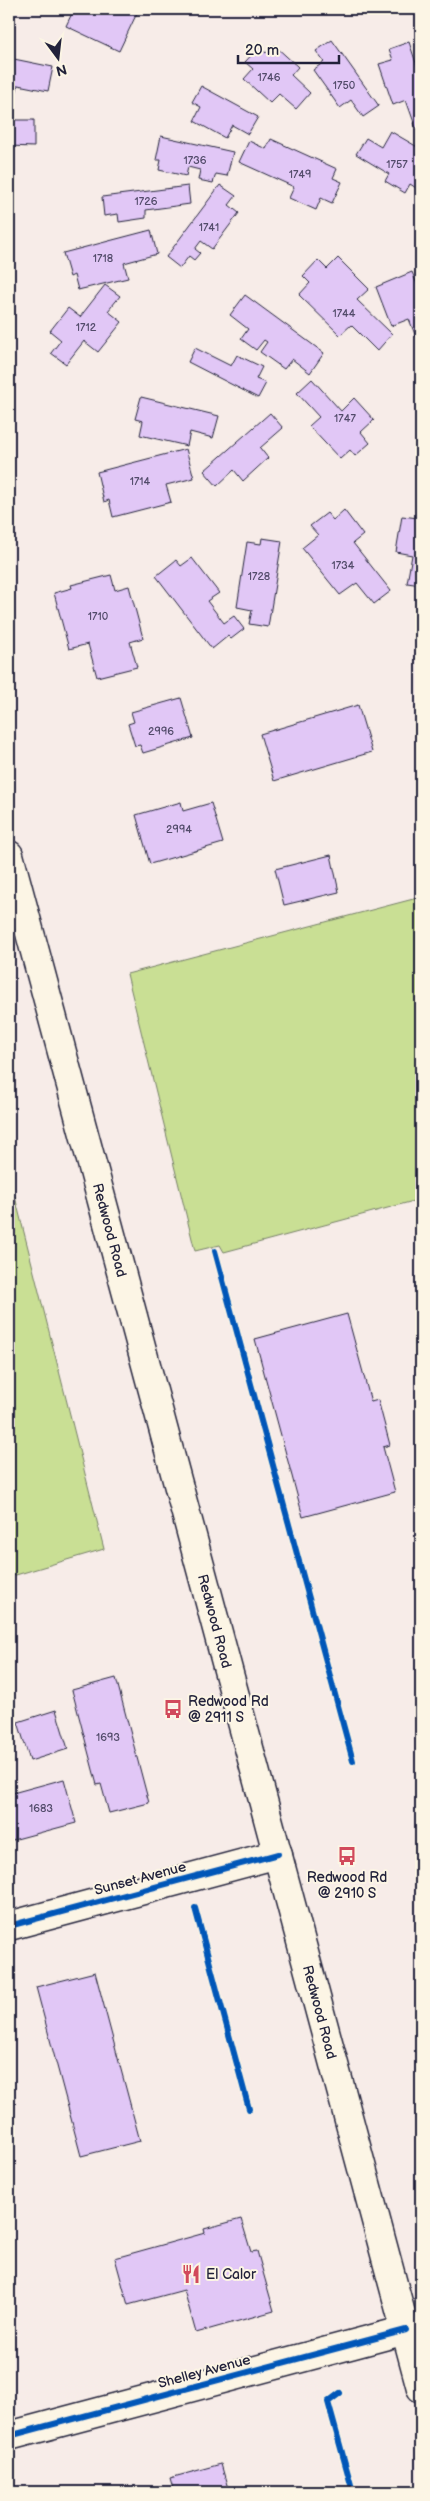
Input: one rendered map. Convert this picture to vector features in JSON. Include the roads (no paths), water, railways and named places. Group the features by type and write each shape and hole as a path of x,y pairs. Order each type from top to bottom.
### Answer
{"main road":[{"name":"Redwood Road","path":"9,855 421,2388"},
{"name":"Sunset Avenue","path":"9,1926 278,1854"},
{"name":"Shelley Avenue","path":"9,2436 406,2330"}],"place":[{"name":"Redwood Rd @ 2911 S","path":"173,1709"},
{"name":"Redwood Rd @ 2910 S","path":"347,1856"},
{"name":"El Calor","path":"191,2274"}]}
